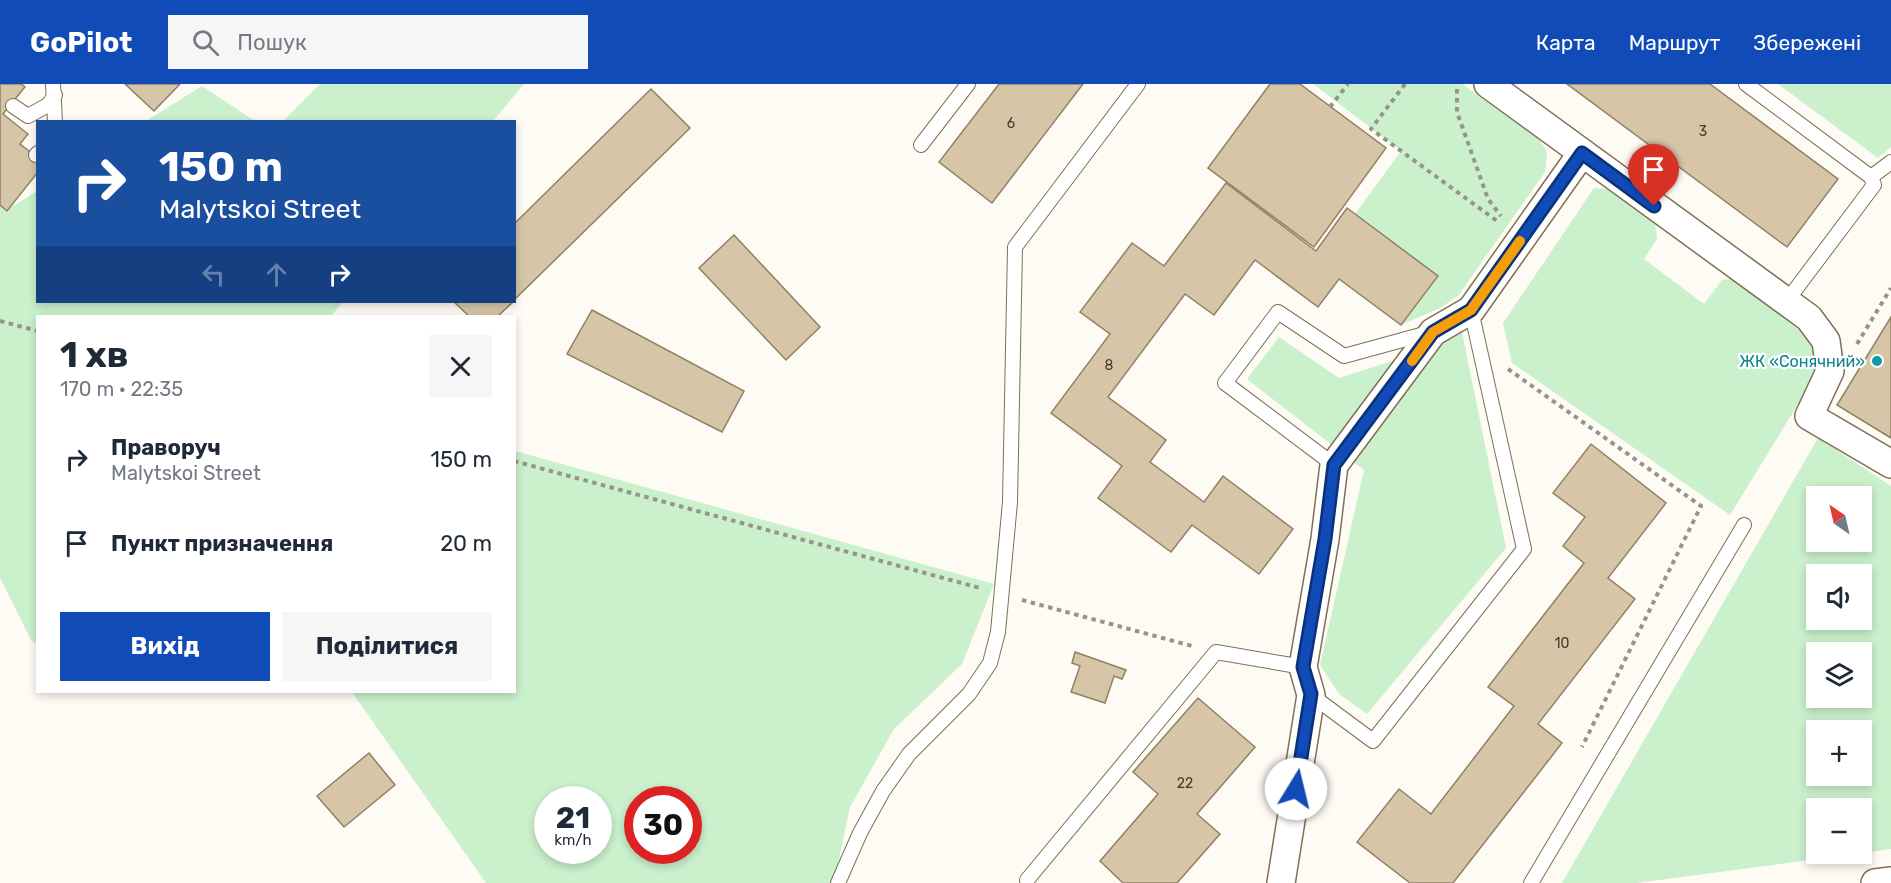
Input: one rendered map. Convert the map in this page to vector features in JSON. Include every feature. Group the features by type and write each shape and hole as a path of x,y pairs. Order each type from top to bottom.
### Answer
{"street":[{"path":"1488,84 1809,318 1826,341 1830,371 1809,416 1891,464"},
{"path":"1281,883 1311,694 1303,667 1325,539 1334,465 1433,332 1471,310 1582,153"},
{"path":"1875,883 1891,881"}],"lane":[{"path":"921,146 968,84"},
{"path":"838,883 860,832 883,791 909,754 969,694 990,663 998,632 1011,467 1015,247 1138,84"},
{"path":"1746,84 1871,177 1874,185 1786,302"},
{"path":"13,106 28,116 48,105 54,89"},
{"path":"54,89 55,120"},
{"path":"1871,177 1891,162"},
{"path":"1311,694 1373,741 1524,549 1471,310"},
{"path":"1334,465 1225,383 1278,312 1344,356 1433,332"},
{"path":"1532,883 1744,525"},
{"path":"1027,880 1215,652 1303,667"}],"path":[{"path":"1330,107 1348,84"},
{"path":"1405,84 1371,129 1521,239"},
{"path":"1456,84 1457,112 1488,199 1521,239"},
{"path":"0,321 36,330"},
{"path":"1506,368 1701,506 1581,748"},
{"path":"516,462 1215,652"}],"green space":[{"path":"320,84 524,84 494,120 284,120"},
{"path":"1313,84 1462,84 1539,139 1547,152 1545,172 1458,296 1440,308 1401,325 1437,276 1355,214 1401,151"},
{"path":"1778,84 1891,84 1891,147 1878,158"},
{"path":"202,86 253,120 148,120"},
{"path":"1594,188 1612,189 1655,222 1657,239 1644,259 1704,304 1722,280 1738,278 1797,321 1814,342 1816,375 1730,515 1512,363 1503,323"},
{"path":"36,192 36,303 342,303 332,315 36,315 36,643 31,640 0,578 0,205 7,210"},
{"path":"1462,332 1506,548 1367,714 1339,694 1320,665 1364,470 1247,379 1279,337 1339,378 1436,347"},
{"path":"1818,438 1891,486 1891,849 1872,852 1872,798 1806,798 1806,860 1637,883 1562,883"},
{"path":"516,451 994,584 962,664 894,729 850,807 834,883 486,883 353,693 516,693"}],"building":[{"path":"0,84 21,84 25,87 3,114 28,134 20,144 36,156 36,175 7,211 0,205"},
{"path":"125,84 180,84 154,111"},
{"path":"999,84 1083,84 992,203 939,162"},
{"path":"1270,84 1300,84 1386,148 1314,247 1208,168"},
{"path":"1567,84 1710,84 1838,179 1787,247"},
{"path":"651,89 690,128 516,298 516,222"},
{"path":"1226,183 1316,251 1347,208 1438,276 1401,325 1339,279 1318,307 1255,260 1214,315 1185,294 1108,397 1166,440 1150,462 1204,502 1223,476 1293,529 1259,574 1192,525 1171,552 1098,498 1122,466 1051,413 1110,334 1080,312 1132,243 1164,266"},
{"path":"734,235 820,327 786,360 699,268"},
{"path":"455,303 512,303 499,315 468,315"},
{"path":"592,310 744,391 722,432 567,354"},
{"name":"ЖК «Сонячний»","path":"1891,317 1891,438 1837,405"},
{"path":"1591,444 1666,503 1608,578 1635,599 1538,724 1562,743 1453,883 1410,883 1357,842 1399,789 1431,814 1514,706 1488,687 1584,563 1563,546 1585,517 1553,493"},
{"path":"1075,652 1126,670 1122,679 1114,676 1105,703 1071,692 1080,666 1072,663"},
{"path":"1198,698 1255,747 1197,814 1220,834 1177,883 1123,883 1100,861 1158,794 1133,772"},
{"path":"369,753 395,785 344,827 317,796"}],"slow traffic":[{"path":"1412,361 1433,332 1471,310 1520,241"}],"place":[{"name":"ЖК «Сонячний»","path":"1877,361"}],"route":[{"path":"1296,789 1311,694 1303,667 1325,539 1334,465 1433,332 1471,310 1582,153 1654,206"}]}
